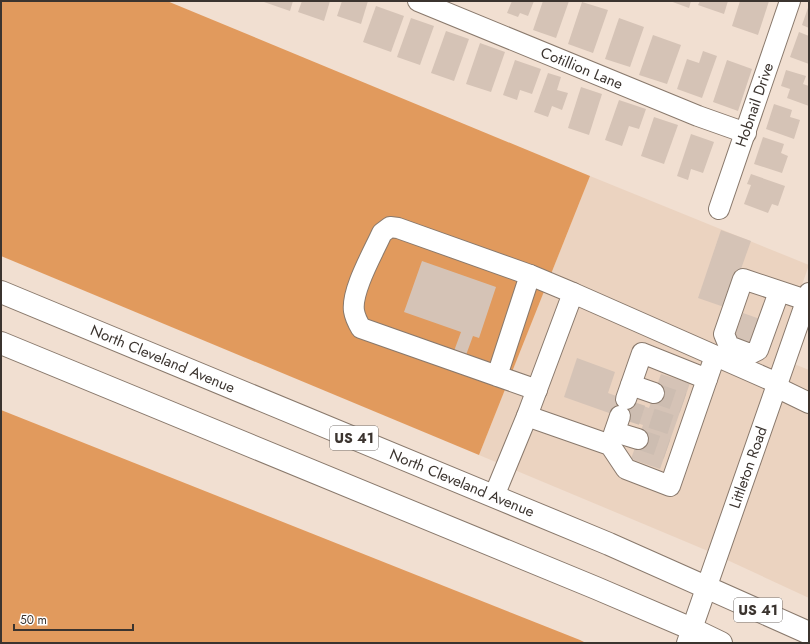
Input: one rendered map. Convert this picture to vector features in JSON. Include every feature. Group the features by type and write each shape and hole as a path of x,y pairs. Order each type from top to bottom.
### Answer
{"main road":[{"name":"North Cleveland Avenue","path":"1,292 609,544 809,633"},
{"path":"1,343 596,588 690,636 721,643"}],"street":[{"name":"Cotillion Lane","path":"418,1 698,116 746,133"},
{"name":"Hobnail Drive","path":"719,209 790,1"},
{"path":"537,390 361,328 354,310 356,291 382,233 390,227 398,228 530,275 716,356 736,357 750,354 758,350 779,292"},
{"path":"497,376 530,275"},
{"path":"808,296 779,292 743,279 724,334 736,357 777,385 809,403"},
{"path":"494,496 537,390 572,293"},
{"name":"Littleton Road","path":"690,636 808,296"},
{"path":"652,328 620,415 626,469 670,486 674,451 690,405 707,379 716,356"},
{"path":"642,353 707,379"},
{"path":"527,416 620,415 654,393"},
{"path":"620,415 638,439"}],"shaded area":[{"path":"1,1 167,1 590,176 479,455 1,256"},
{"path":"590,176 809,265 708,551 479,455"},
{"path":"794,364 809,370 809,598 725,559"},
{"path":"1,410 580,640 586,643 1,643"}],"building":[{"path":"293,1 290,11 264,2"},
{"path":"302,1 330,1 324,21 298,12"},
{"path":"342,1 368,1 361,24 337,16"},
{"path":"512,1 534,1 528,16 520,13 518,17 507,13"},
{"path":"543,1 569,1 556,38 533,30"},
{"path":"670,1 691,1 689,8"},
{"path":"700,1 728,1 724,14 698,5"},
{"path":"740,1 769,1 758,35 732,26"},
{"path":"582,2 608,10 593,53 568,44"},
{"path":"809,5 809,28 802,25"},
{"path":"376,6 404,16 391,52 363,42"},
{"path":"411,18 434,26 420,65 397,57"},
{"path":"619,18 644,27 630,67 605,59"},
{"path":"446,31 469,39 454,81 431,73"},
{"path":"799,32 809,36 809,64 790,57"},
{"path":"653,35 681,45 667,84 639,75"},
{"path":"480,43 505,52 491,92 466,84"},
{"path":"703,51 717,56 702,98 677,89 687,59 699,63"},
{"path":"515,60 541,69 532,94 520,90 517,100 503,95"},
{"path":"727,60 752,69 738,111 713,102"},
{"path":"786,70 806,76 803,84 809,86 809,106 787,98 790,89 781,86"},
{"path":"548,73 561,77 557,90 568,93 562,110 552,106 548,117 534,112"},
{"path":"581,87 602,94 589,135 568,128"},
{"path":"619,100 646,109 639,129 629,126 622,146 605,140"},
{"path":"774,104 792,110 790,117 800,120 794,139 766,129"},
{"path":"654,117 678,125 664,164 641,156"},
{"path":"691,134 714,142 703,173 691,169 688,180 677,176"},
{"path":"763,137 784,144 781,153 788,156 782,173 754,164"},
{"path":"751,174 785,186 778,206 772,204 768,213 744,204 751,185 747,184"},
{"path":"721,230 751,241 727,308 698,298"},
{"path":"422,261 496,287 479,338 473,336 466,355 454,351 461,332 404,312"},
{"path":"743,313 760,319 750,347 733,341"},
{"path":"577,358 615,372 608,393 649,408 661,374 690,383 660,469 631,459 643,425 564,397"}],"tunnel":[{"path":"654,393 683,403"},
{"path":"623,409 675,426"},
{"path":"638,439 667,449"}]}
